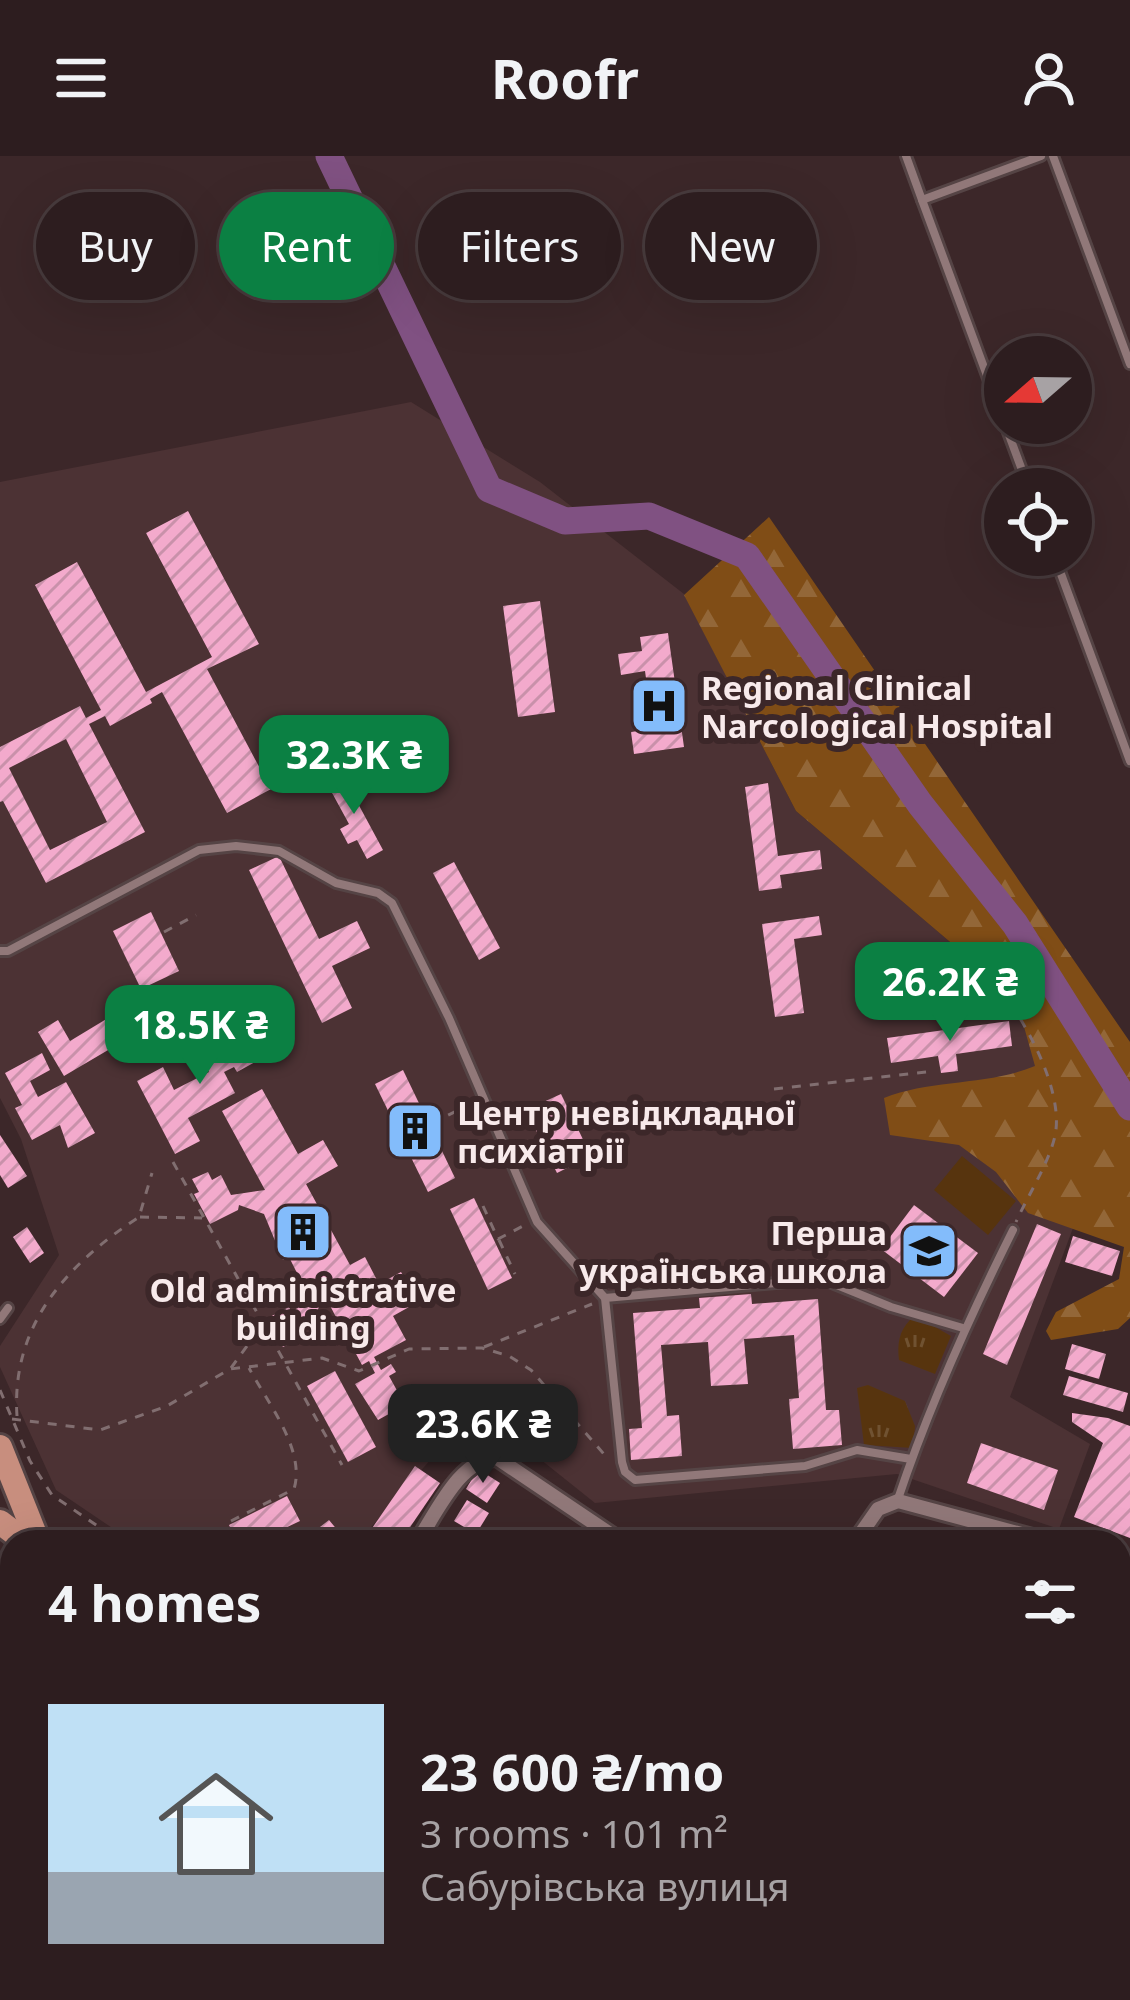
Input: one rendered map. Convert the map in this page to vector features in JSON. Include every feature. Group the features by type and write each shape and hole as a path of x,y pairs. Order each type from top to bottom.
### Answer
{"main road":[{"path":"0,1448 0,1471"},
{"path":"0,1448 33,1530"}],"street":[{"path":"425,1530 471,1465 488,1458 497,1458 604,1530"},
{"path":"863,1530 878,1509 898,1501 1006,1530"}],"lane":[{"path":"906,156 1021,468"},
{"path":"922,200 1041,156"},
{"path":"1053,156 1130,364"},
{"path":"1062,576 1130,761"},
{"path":"0,951 8,951 199,850 236,846 279,851 336,884 378,893 392,903 449,1018 536,1220 605,1298 625,1472 635,1480 805,1466 857,1450 911,1459"},
{"path":"898,1501 963,1328 1013,1230"},
{"path":"605,1298 822,1279 891,1307 963,1328"},
{"path":"0,1319 8,1308"}],"path":[{"path":"164,932 196,915"},
{"path":"989,1015 1016,1012 1036,1043 1051,1090 1055,1135 1013,1230"},
{"path":"774,1089 934,1071"},
{"path":"432,1123 484,1098"},
{"path":"173,1162 342,1465"},
{"path":"139,1217 152,1173"},
{"path":"483,1206 514,1274"},
{"path":"15,1418 14,1382 39,1314 79,1264 139,1217 204,1218"},
{"path":"498,1239 536,1220"},
{"path":"482,1348 605,1298"},
{"path":"230,1369 263,1324"},
{"path":"15,1418 100,1430 167,1406 230,1369 322,1358 359,1371 410,1349 482,1348 509,1356 531,1370 605,1457 625,1472"},
{"path":"231,1521 295,1489 298,1477 295,1456 248,1366"},
{"path":"0,1390 31,1462 52,1495 104,1530"}],"shaded area":[{"path":"411,402 540,482 684,594 796,811 1016,998 1041,1041 1073,1228 1010,1397 1090,1444 1059,1529 897,1474 595,1503 476,1408 369,1530 115,1530 56,1490 0,1367 0,1346 59,1255 21,1139 0,1098 0,482"}],"green space":[{"path":"769,517 1130,1042 1130,1318 1118,1329 1051,1340 1046,1331 1056,1312 1119,1279 1124,1247 1028,1213 996,1172 959,1145 890,1135 884,1098 1035,1066 1016,998 796,811 684,595"},
{"path":"962,1156 1016,1201 988,1235 934,1190"},
{"path":"921,1319 951,1336 935,1374 899,1360 903,1329 910,1320"},
{"path":"868,1385 905,1401 915,1426 913,1448 864,1445 857,1388"}],"building":[{"path":"188,511 259,644 207,669 271,789 227,813 162,692 150,699 152,703 110,726 105,716 89,724 145,832 46,883 0,802 0,747 80,706 86,718 101,710 35,585 77,562 146,692 212,657 146,533","holes":["66,739 107,822 50,850 9,768"]},
{"path":"540,601 555,712 518,717 503,606"},
{"path":"668,633 684,747 634,754 631,732 653,729 645,671 621,675 618,654 642,651 640,637"},
{"path":"341,772 383,850 367,859 357,840 348,844 340,829 349,824 325,780"},
{"path":"768,783 778,856 820,850 822,869 780,875 782,888 759,891 745,787"},
{"path":"279,856 319,939 357,921 370,948 332,966 352,1008 322,1023 249,870"},
{"path":"454,862 500,948 479,960 433,873"},
{"path":"151,912 179,971 141,989 113,931"},
{"path":"819,916 822,935 794,939 804,1013 775,1017 762,924"},
{"path":"123,1009 137,1033 64,1076 38,1032 58,1020 70,1041"},
{"path":"1009,1021 1012,1046 956,1054 958,1071 941,1073 938,1056 891,1063 887,1038"},
{"path":"259,1026 273,1052 237,1072 234,1067 224,1072 235,1093 188,1118 200,1141 175,1154 137,1081 163,1067 174,1090 209,1072 201,1057"},
{"path":"42,1053 50,1070 30,1081 38,1097 66,1082 95,1133 68,1148 60,1125 32,1140 15,1108 22,1105 5,1073"},
{"name":"Центр невідкладної психіатрії","path":"403,1070 455,1178 428,1192 375,1084"},
{"name":"Old administrative building","path":"262,1089 298,1154 323,1140 338,1166 306,1184 350,1265 365,1257 379,1284 401,1272 418,1302 393,1316 406,1340 374,1357 381,1370 391,1364 396,1372 389,1376 405,1405 378,1420 355,1384 375,1373 369,1361 362,1365 348,1339 335,1346 325,1328 338,1321 324,1294 317,1312 301,1326 306,1336 283,1347 268,1318 289,1307 291,1311 298,1308 305,1289 289,1257 283,1260 264,1214 239,1205 238,1210 210,1224 194,1194 199,1192 192,1179 208,1172 212,1180 221,1175 231,1195 265,1190 222,1111"},
{"path":"561,1094 591,1156 557,1173 526,1110"},
{"path":"0,1135 27,1176 8,1188 0,1175"},
{"path":"474,1198 512,1278 488,1290 450,1209"},
{"name":"Перша українська школа","path":"914,1205 978,1253 944,1297 881,1249"},
{"path":"1037,1224 1061,1234 1007,1365 983,1354"},
{"path":"27,1227 44,1253 30,1263 13,1237"},
{"path":"1073,1236 1120,1251 1112,1276 1065,1262"},
{"path":"751,1294 752,1304 818,1299 826,1410 839,1410 842,1445 793,1449 789,1399 799,1398 794,1335 744,1339 748,1384 711,1386 708,1342 661,1345 667,1416 679,1415 682,1456 631,1460 629,1429 642,1428 633,1313 700,1308 699,1298"},
{"path":"1072,1344 1106,1354 1099,1379 1065,1369"},
{"path":"335,1371 376,1447 348,1462 307,1386"},
{"path":"1069,1376 1128,1393 1123,1412 1063,1395"},
{"path":"1072,1413 1130,1426 1130,1530 1109,1530 1074,1517 1103,1443 1072,1422"},
{"path":"981,1443 1058,1470 1044,1510 967,1483"},
{"path":"415,1466 440,1483 408,1530 371,1530"},
{"path":"478,1469 500,1483 487,1503 466,1489"},
{"path":"287,1496 300,1521 281,1530 231,1530 229,1525"},
{"path":"467,1500 489,1513 478,1530 454,1521"},
{"path":"329,1520 337,1530 316,1530"}],"waterway":[{"path":"329,156 489,489 565,521 649,516 747,556 920,804 1015,924 1130,1107"}],"place":[{"name":"Regional Clinical Narcological Hospital","path":"659,706"},
{"name":"Центр невідкладної психіатрії","path":"415,1131"},
{"name":"Old administrative building","path":"303,1232"},
{"name":"Перша українська школа","path":"929,1251"}]}
